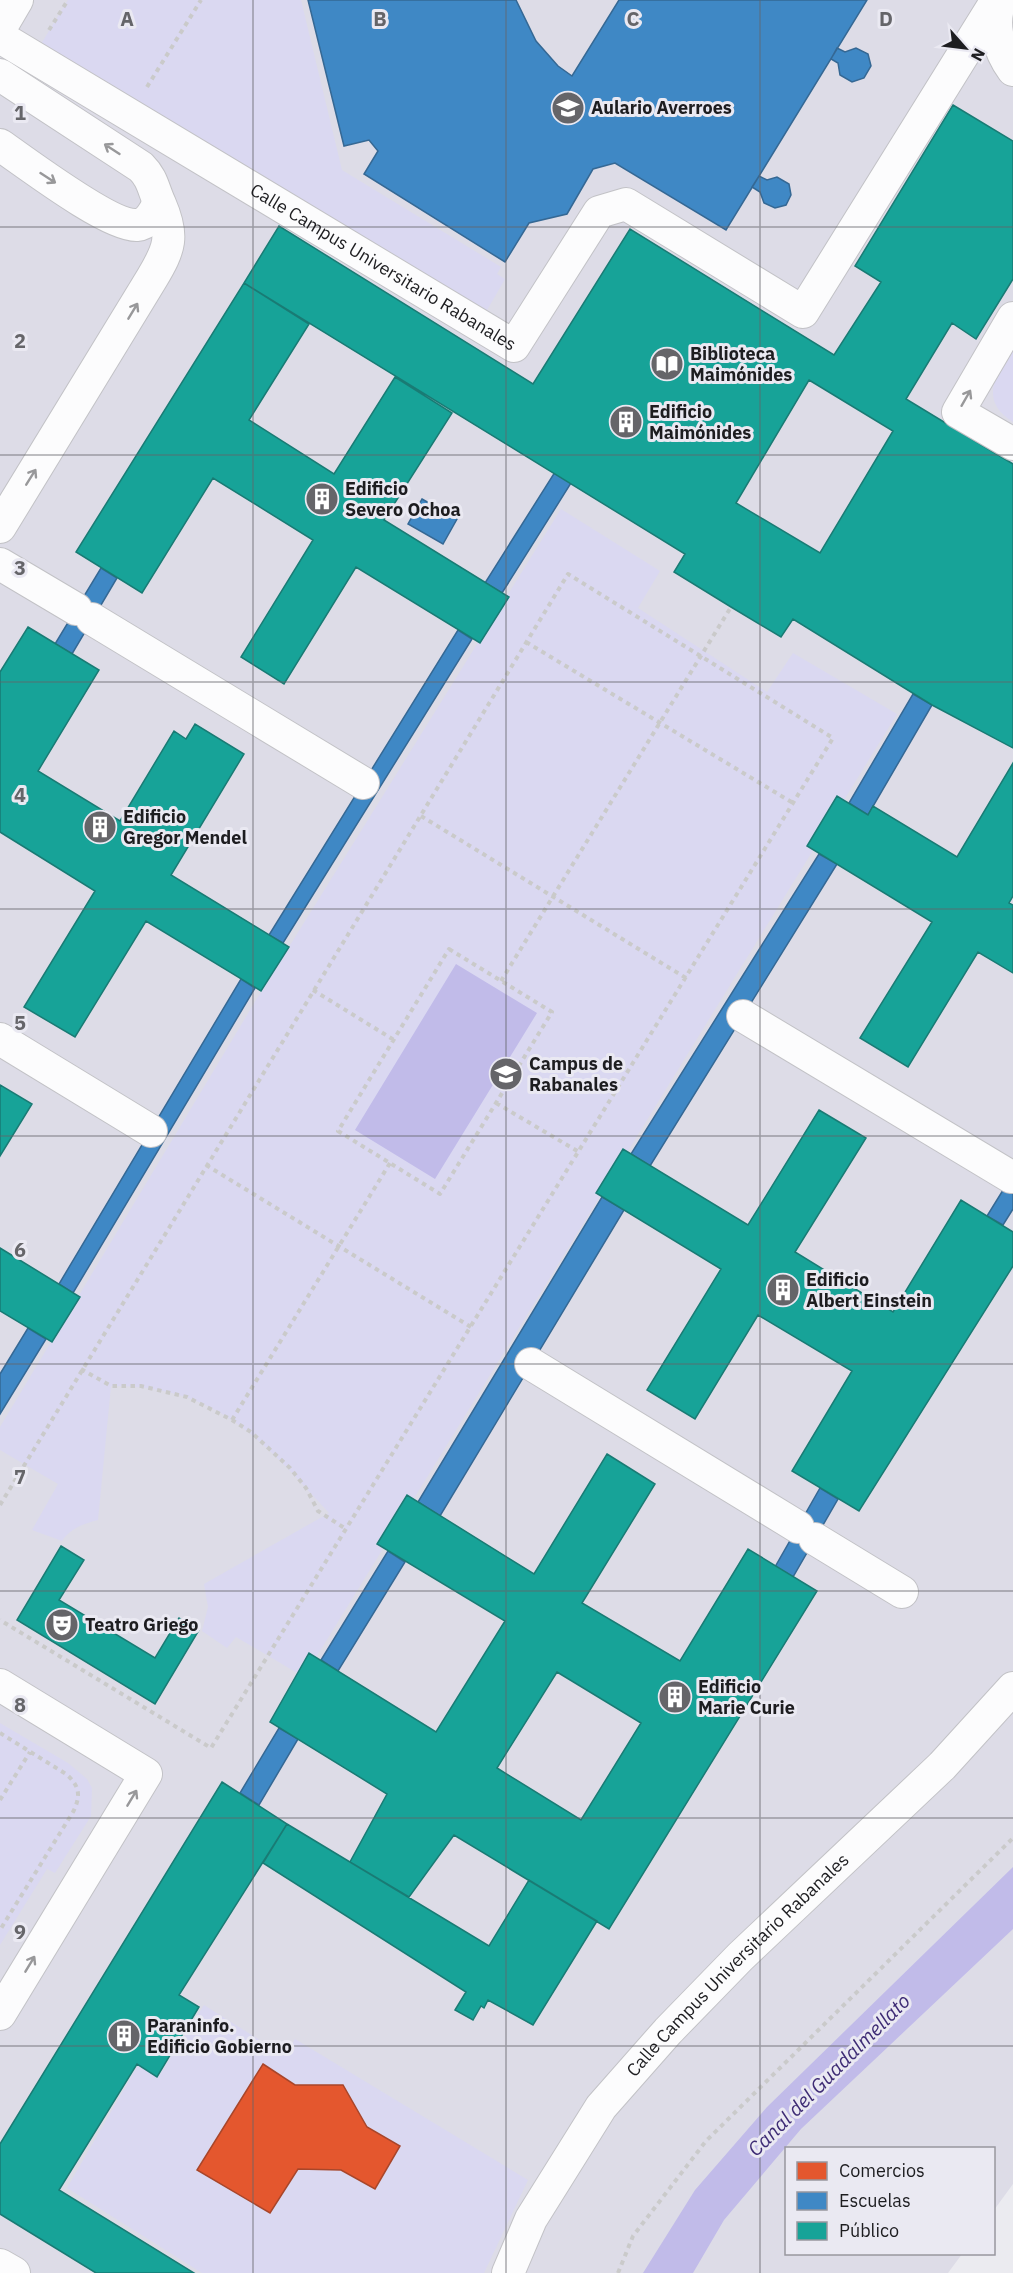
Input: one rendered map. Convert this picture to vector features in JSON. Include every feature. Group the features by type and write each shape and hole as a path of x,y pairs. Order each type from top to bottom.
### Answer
{"street":[{"path":"0,29 16,0"},
{"name":"Calle Campus Universitario Rabanales","path":"0,36 514,346 599,212 626,204 803,312 999,0"},
{"name":"Calle Campus Universitario Rabanales","path":"999,0 996,29 1001,51 1013,70"},
{"path":"0,75 141,167 152,178 159,203 166,215 170,239 166,256 0,526"},
{"path":"0,145 50,180 123,223 138,225 149,219 159,203"},
{"path":"1013,318 958,412 1013,444"},
{"path":"0,564 363,783"},
{"path":"743,1016 1011,1177"},
{"path":"0,1039 151,1131"},
{"path":"531,1364 902,1592"},
{"path":"0,1685 146,1774 0,2014"},
{"name":"Calle Campus Universitario Rabanales","path":"508,2273 531,2218 601,2107 668,2031 740,1957 942,1766 1013,1688"},
{"path":"0,2265 14,2273"}],"path":[{"path":"130,113 201,0"},
{"path":"0,1504 568,574 833,738 211,1748 0,1620"},
{"path":"501,981 731,607"},
{"path":"526,642 793,803"},
{"path":"420,816 686,978"},
{"path":"449,949 501,981 552,1012 440,1194 338,1131 449,949"},
{"path":"313,990 394,1040"},
{"path":"496,1103 579,1152"},
{"path":"232,1420 390,1163"},
{"path":"206,1164 471,1327"},
{"path":"81,1369 111,1386 141,1386 187,1397 232,1420 251,1432 290,1468 306,1488 318,1511 346,1529"},
{"path":"0,1733 74,1780 78,1787 78,1802 0,1930"},
{"path":"0,1800 30,1752"},
{"path":"618,2273 633,2236 706,2141 1013,1838"}],"shaded area":[{"name":"Campus de Rabanales","path":"0,0 1013,0 1013,2184 995,2209 995,2147 785,2147 785,2255 961,2255 948,2273 0,2273"},
{"path":"68,0 301,0 342,170 501,267 497,274 505,279 486,312 41,44"},
{"path":"1013,347 1013,422 1002,414 993,396 996,377"},
{"path":"561,509 660,571 638,608 767,692 793,653 897,714 304,1677 236,1637 227,1648 202,1631 208,1607 204,1584 329,1513 259,1441 235,1422 209,1407 180,1395 148,1388 111,1386 98,1520 78,1527 62,1541 32,1530 58,1484 0,1450 0,1427 256,1000"},
{"path":"0,1723 68,1763 87,1779 92,1788 91,1816 55,1873 47,1869 0,1945"},
{"path":"204,2005 285,2056 295,2039 528,2180 484,2273 202,2273 67,2188 138,2065 159,2076"}],"water":[{"path":"456,964 537,1013 435,1179 355,1130"},
{"name":"Canal del Guadalmellato","path":"1013,1867 1013,1929 801,2129 724,2220 693,2273 643,2273 695,2190 767,2107"}],"building: Comercios":[{"path":"263,2064 295,2085 343,2085 367,2127 400,2146 375,2189 341,2170 298,2169 270,2213 197,2170"}],"building: Escuelas":[{"name":"Aulario Averroes","path":"308,0 516,0 536,41 558,66 572,76 619,0 867,0 726,230 615,163 593,169 567,214 529,223 505,262 364,174 378,151 369,140 344,146"},
{"path":"837,48 845,52 856,48 868,54 871,66 864,78 852,82 840,75 838,63 831,59"},
{"path":"759,176 767,180 777,177 789,184 791,195 786,205 775,208 764,203 760,192 752,187"},
{"path":"555,472 571,483 502,593 485,583"},
{"path":"422,499 457,519 443,544 408,524"},
{"path":"101,568 117,578 72,654 55,644"},
{"path":"458,630 472,639 283,943 269,935"},
{"path":"913,694 932,705 868,815 849,803"},
{"path":"819,854 837,864 650,1166 631,1154"},
{"path":"241,979 255,988 73,1293 59,1284"},
{"path":"1013,1174 1013,1209 1003,1225 987,1216"},
{"path":"602,1197 624,1210 440,1516 418,1502"},
{"path":"28,1328 46,1339 0,1414 0,1374"},
{"path":"820,1488 838,1499 793,1577 775,1567"},
{"path":"388,1551 405,1562 338,1671 321,1660"},
{"path":"279,1728 298,1739 259,1805 240,1793"}],"building: Público":[{"name":"Edificio Maimónides","path":"953,105 1013,141 1013,279 976,339 952,323 906,399 1013,464 1013,748 932,705 793,619 781,637 731,607 674,572 685,554 244,283 279,226 533,384 630,229 834,355 881,282 855,266","holes":["809,380 893,431 820,553 736,503"]},
{"name":"Edificio Severo Ochoa","path":"244,283 309,324 249,420 334,474 395,377 452,413 384,520 509,597 480,643 356,567 284,684 241,657 313,540 213,478 142,593 76,552"},
{"name":"Edificio Gregor Mendel","path":"28,627 99,670 38,771 120,821 174,731 186,739 195,724 244,754 171,875 289,947 261,991 146,921 75,1037 24,1007 95,891 0,832 0,672"},
{"path":"1013,763 1013,896 1009,903 1013,905 1013,973 978,952 908,1067 860,1038 932,922 807,846 837,796 868,815 873,806 957,857"},
{"path":"0,1085 32,1104 0,1156"},
{"name":"Edificio Albert Einstein","path":"819,1110 866,1138 795,1252 893,1312 961,1200 1013,1232 1013,1266 859,1511 792,1471 852,1371 758,1315 695,1419 647,1390 721,1269 596,1193 623,1149 748,1225"},
{"path":"0,1248 80,1297 52,1342 0,1311"},
{"name":"Edificio Marie Curie","path":"607,1454 655,1484 582,1603 680,1661 748,1549 817,1591 609,1929 454,1835 409,1897 350,1862 387,1794 270,1722 309,1653 436,1732 505,1621 377,1544 407,1495 534,1574","holes":["557,1672 641,1723 581,1820 497,1768"]},
{"name":"Teatro Griego","path":"61,1546 84,1560 59,1600 155,1658 179,1618 199,1630 155,1704 17,1620"},
{"name":"Paraninfo. Edificio Gobierno","path":"222,1782 287,1824 179,1995 199,2007 157,2077 137,2064 59,2190 194,2273 96,2273 0,2214 0,2144"},
{"path":"287,1824 489,1946 529,1880 597,1921 533,2025 488,2000 484,2008 481,2006 473,2020 455,2010 466,1992 263,1863"}],"place":[{"name":"Aulario Averroes","path":"568,108"},
{"name":"Biblioteca Maimónides","path":"667,364"},
{"name":"Edificio Maimónides","path":"626,422"},
{"name":"Edificio Severo Ochoa","path":"322,499"},
{"name":"Edificio Gregor Mendel","path":"100,827"},
{"name":"Campus de Rabanales","path":"506,1074"},
{"name":"Edificio Albert Einstein","path":"783,1290"},
{"name":"Teatro Griego","path":"62,1625"},
{"name":"Edificio Marie Curie","path":"675,1697"},
{"name":"Paraninfo. Edificio Gobierno","path":"124,2036"}]}
